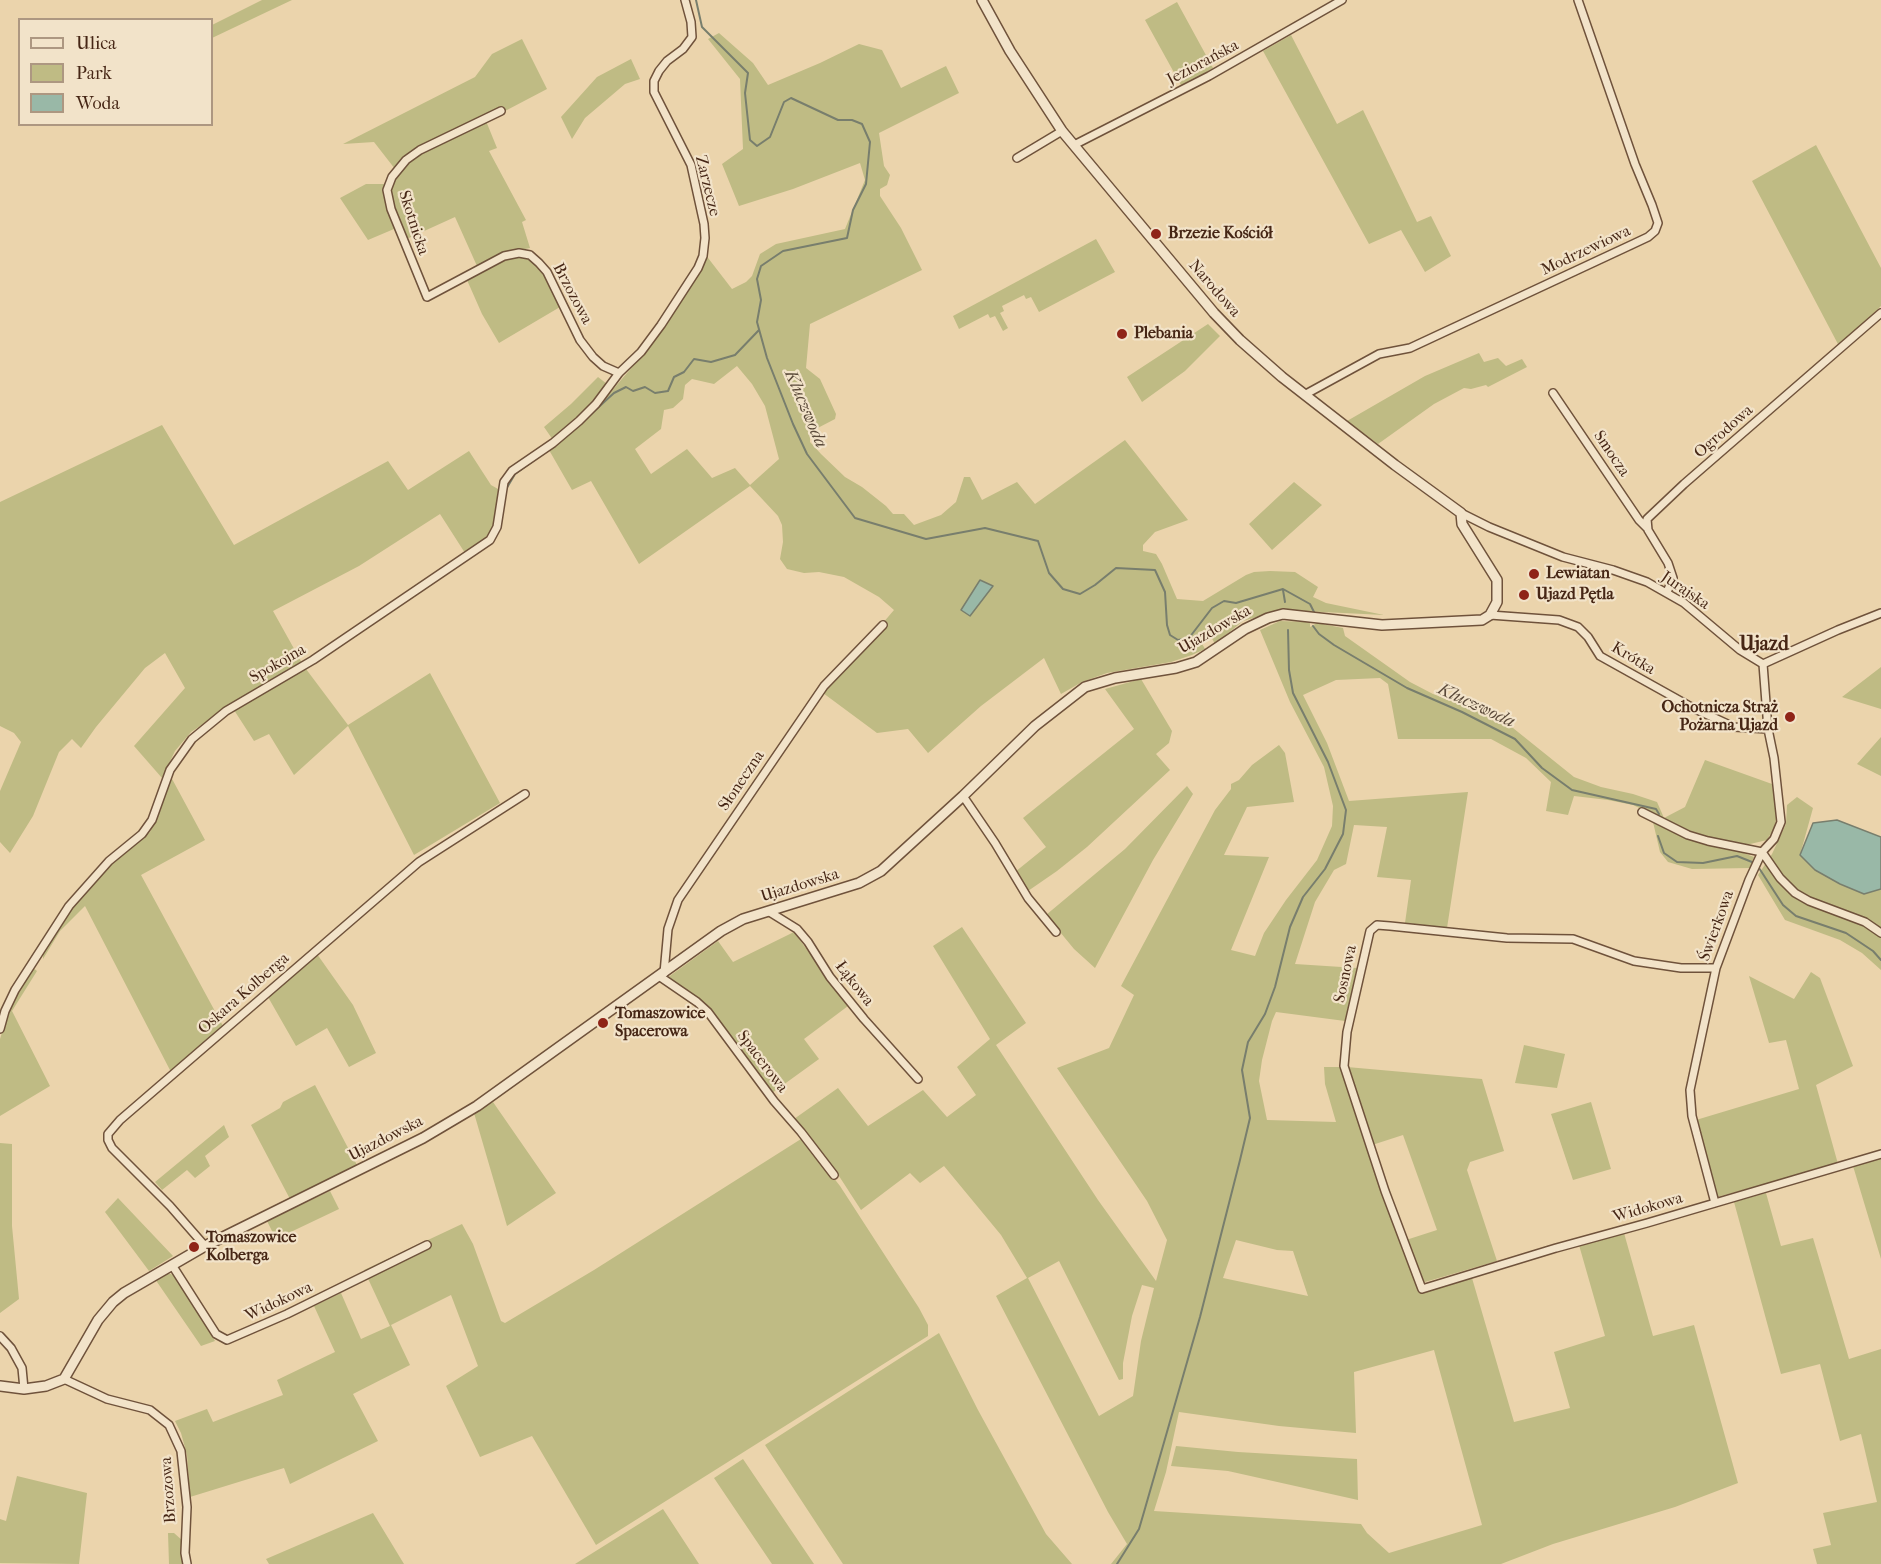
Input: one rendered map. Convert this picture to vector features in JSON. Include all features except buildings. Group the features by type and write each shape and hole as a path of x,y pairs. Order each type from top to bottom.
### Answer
{"street":[{"name":"Zarzecze","path":"619,373 641,352 698,268 703,256 704,224 691,165 654,92 654,81 659,71 692,37 691,22 685,0"},
{"name":"Narodowa","path":"982,0 1010,51 1062,131 1164,255 1229,329 1282,377 1374,450 1461,513"},
{"name":"Jeziorańska","path":"1074,145 1209,76 1341,0"},
{"name":"Modrzewiowa","path":"1306,394 1379,354 1410,348 1631,245 1655,231 1658,223 1578,0"},
{"name":"Skotnicka","path":"427,297 407,253 392,209 387,190 392,177 406,160 420,150 501,111"},
{"path":"1017,158 1062,131"},
{"name":"Brzozowa","path":"427,297 504,256 519,253 530,255 540,262 547,272 580,340 603,366 619,373"},
{"name":"Ogrodowa","path":"1648,530 1647,519 1658,507 1881,313"},
{"name":"Spokojna","path":"0,1029 15,990 69,906 109,861 142,834 152,820 170,770 192,739 225,711 313,660 490,540 497,527 504,482 512,471 553,443 579,421 602,397 619,373"},
{"name":"Smocza","path":"1553,393 1648,530"},
{"path":"1461,513 1462,524 1497,580 1497,602 1490,615"},
{"name":"Jurajska","path":"1461,513 1536,548 1647,582 1684,603 1740,650 1763,664"},
{"path":"1648,530 1668,562 1673,578 1667,592"},
{"name":"Ujazdowska","path":"64,1379 98,1320 124,1293 205,1246 413,1143 469,1111 721,931 742,919 859,883 881,871 1035,726 1085,687 1114,678 1176,668 1196,662 1245,629 1268,618 1290,613 1382,625 1482,620 1490,615"},
{"path":"1763,664 1881,613"},
{"name":"Krótka","path":"1490,615 1559,620 1578,627 1588,637 1600,656 1695,709 1734,726 1768,729"},
{"name":"Słoneczna","path":"661,974 668,929 678,900 824,686 884,625"},
{"name":"Świerkowa","path":"1715,1203 1692,1116 1690,1090 1716,968 1743,894 1762,852 1774,839 1781,822 1774,758 1768,729 1763,664"},
{"name":"Oskara Kolberga","path":"205,1246 170,1206 112,1148 108,1134 120,1120 419,862 525,794"},
{"path":"963,796 1028,898 1056,932"},
{"path":"1642,812 1688,836 1762,852 1780,879 1795,893 1809,901 1864,922 1881,933"},
{"name":"Łąkowa","path":"768,911 797,929 830,977 918,1079"},
{"name":"Sosnowa","path":"1422,1289 1385,1191 1344,1066 1347,1032 1359,973 1371,930 1377,925 1507,938 1573,939 1634,962 1659,966 1716,968"},
{"name":"Spacerowa","path":"661,974 708,1012 774,1101 834,1175"},
{"name":"Widokowa","path":"1422,1289 1881,1154"},
{"name":"Widokowa","path":"172,1265 216,1334 227,1340 287,1314 428,1245"},
{"path":"0,1336 11,1348 22,1368 24,1389"},
{"name":"Brzozowa","path":"64,1379 107,1399 150,1410 169,1425 180,1451 187,1507 185,1552 187,1564"},
{"path":"0,1386 24,1389 46,1386 64,1379"}],"green space":[{"path":"262,0 292,0 213,38 213,24"},
{"path":"1177,2 1213,68 1182,87 1145,20"},
{"path":"719,33 753,63 768,85 859,44 882,50 901,88 946,66 959,93 879,133 884,166 890,175 887,185 880,189 880,196 901,228 922,270 810,324 806,368 820,379 836,414 835,419 810,432 810,442 845,477 862,487 893,514 904,514 914,525 941,515 956,502 964,477 970,477 982,500 1017,482 1035,504 1125,440 1188,520 1155,532 1143,545 1143,551 1156,554 1177,599 1203,601 1254,572 1295,572 1318,587 1313,597 1326,603 1384,615 1282,610 1243,621 1215,644 1209,633 1200,640 1205,649 1192,655 1171,662 1107,673 1082,682 1061,694 1044,658 981,706 928,753 908,729 877,733 823,693 894,610 879,597 844,577 787,569 780,559 783,542 782,525 778,516 750,486 639,564 591,481 572,490 549,450 577,428 650,346 700,270 705,254 732,289 752,276 760,254 776,244 845,229 865,180 860,163 793,189 739,206 722,164 743,149 740,79 708,39","holes":["737,366 752,384 765,406 779,459 750,485 735,468 712,478 687,449 651,474 635,449 661,429 664,410 673,408 683,399 685,385 692,379 714,384"]},
{"path":"1291,35 1337,124 1363,110 1417,222 1431,216 1451,256 1425,272 1401,230 1369,244 1263,51"},
{"path":"522,39 547,89 486,121 497,148 489,151 526,220 522,222 530,248 506,253 477,266 455,217 400,242 394,229 368,240 340,198 366,184 384,184 395,169 374,142 343,144 475,77 492,54"},
{"path":"631,59 640,79 625,84 585,118 572,139 561,117 597,77"},
{"path":"1816,145 1881,268 1881,306 1839,346 1752,181"},
{"path":"1096,239 1115,272 1039,312 1031,297 1026,299 1024,295 1002,306 1004,311 1000,313 1008,328 1003,331 995,316 990,318 988,314 959,329 953,316"},
{"path":"520,255 528,257 545,272 560,307 499,343 482,314 467,280"},
{"path":"1208,324 1220,336 1185,371 1142,402 1127,377"},
{"path":"1479,353 1484,362 1498,358 1506,366 1522,359 1527,367 1488,387 1486,385 1471,389 1464,388 1434,404 1378,444 1347,421 1425,376"},
{"path":"598,377 607,384 601,393 580,417 553,440 544,427"},
{"path":"162,425 234,545 388,461 408,490 469,451 491,485 498,489 495,527 488,539 465,553 440,514 359,566 273,611 302,663 239,700 191,732 175,751 162,778 134,746 185,688 165,653 145,668 81,748 72,739 59,752 33,816 10,853 0,842 0,791 21,742 14,733 0,726 0,502"},
{"path":"1294,482 1322,505 1272,550 1249,524"},
{"path":"1280,621 1310,622 1310,627 1317,623 1343,628 1345,636 1410,682 1513,728 1574,777 1657,802 1664,818 1685,807 1705,760 1772,784 1777,816 1774,828 1767,840 1746,845 1705,839 1633,805 1608,800 1574,796 1568,815 1546,811 1551,782 1526,758 1491,739 1398,739 1388,684 1380,678 1336,680 1303,695 1327,743 1349,801 1468,792 1447,928 1405,923 1411,880 1377,877 1387,827 1354,825 1346,864 1334,870 1315,902 1295,964 1357,968 1345,1021 1276,1012 1262,1060 1259,1081 1267,1120 1336,1122 1325,1084 1324,1067 1482,1079 1504,1151 1470,1162 1467,1170 1497,1261 1425,1282 1421,1279 1406,1240 1437,1230 1403,1135 1369,1146 1420,1290 1472,1278 1514,1422 1570,1408 1554,1352 1605,1336 1579,1245 1624,1233 1653,1336 1694,1325 1738,1483 1675,1507 1553,1544 1501,1564 1111,1564 1127,1544 1108,1512 996,1296 1027,1278 1001,1235 944,1166 920,1183 910,1173 861,1210 839,1176 794,1119 838,1088 868,1126 923,1090 947,1117 976,1095 957,1067 990,1039 933,946 962,927 1026,1023 996,1045 1098,1200 1156,1281 1167,1240 1147,1201 1057,1068 1109,1048 1134,995 1121,986 1215,810 1231,789 1231,784 1239,780 1252,765 1279,745 1285,753 1294,802 1247,807 1224,855 1269,857 1231,950 1255,956 1264,933 1317,860 1332,826 1333,806 1324,767 1290,702 1260,630","holes":["1236,1240 1277,1250 1293,1251 1308,1296 1223,1278","1059,1261 1119,1380 1123,1379 1123,1363 1132,1316 1142,1285 1154,1288 1141,1341 1133,1396 1099,1416 1028,1278","1434,1350 1482,1525 1389,1553 1367,1533 1361,1524 1154,1511 1166,1472 1179,1412 1279,1426 1356,1433 1354,1372"]},
{"path":"1881,667 1881,709 1842,697"},
{"path":"306,669 348,725 430,673 500,803 414,855 348,726 294,775 269,734 254,741 234,710"},
{"path":"1141,679 1172,731 1169,743 1156,754 1170,770 1087,847 1028,891 1015,872 1046,847 1023,818 1134,729 1105,689"},
{"path":"1881,737 1881,776 1857,764"},
{"path":"171,777 205,840 141,875 223,1026 171,1072 85,906 60,931 43,959 43,951 79,899 107,866 150,832"},
{"path":"1187,786 1193,794 1153,860 1095,968 1074,949 1046,915 1125,849"},
{"path":"1797,797 1813,808 1800,855 1815,870 1840,884 1864,894 1881,889 1881,970 1862,953 1840,940 1785,920 1758,875 1772,854 1786,824 1787,805"},
{"path":"1653,822 1696,840 1754,857 1750,868 1692,869 1668,862 1660,852"},
{"path":"794,932 848,1006 804,1039 819,1059 772,1093 709,1010 667,978 718,941 733,962"},
{"path":"317,954 353,1005 376,1053 349,1067 327,1028 296,1046 268,997"},
{"path":"32,967 37,971 12,1011 50,1086 0,1116 0,1039 12,1000"},
{"path":"1811,972 1820,978 1853,1066 1816,1085 1838,1164 1717,1197 1696,1120 1799,1089 1786,1040 1769,1043 1749,976 1794,999"},
{"path":"1524,1045 1565,1054 1557,1088 1515,1083"},
{"path":"315,1085 357,1165 290,1199 251,1125 280,1108 283,1102"},
{"path":"493,1102 556,1193 507,1226 474,1113"},
{"path":"1591,1102 1611,1169 1573,1180 1551,1114"},
{"path":"224,1125 229,1137 205,1156 210,1166 195,1178 187,1170 162,1190 155,1182"},
{"path":"801,1139 840,1186 919,1308 928,1325 928,1336 596,1545 532,1436 480,1457 446,1386 478,1366 451,1295 391,1325 410,1365 353,1394 378,1441 290,1484 284,1468 190,1497 187,1455 175,1421 207,1409 213,1422 283,1395 277,1380 335,1352 314,1306 341,1293 361,1339 390,1326 364,1270 462,1224 473,1244 501,1321 505,1323 594,1270"},
{"path":"0,1143 12,1144 12,1226 19,1299 0,1313"},
{"path":"1881,1158 1881,1259 1853,1166"},
{"path":"330,1191 339,1209 276,1239 267,1221"},
{"path":"1766,1193 1781,1246 1813,1238 1849,1359 1881,1349 1881,1564 1817,1564 1813,1549 1831,1545 1823,1513 1877,1502 1861,1434 1840,1441 1820,1364 1781,1374 1734,1202"},
{"path":"118,1198 173,1256 149,1271 105,1212"},
{"path":"164,1274 176,1277 215,1341 201,1346 155,1279"},
{"path":"939,1333 1046,1534 1072,1564 843,1564 765,1445"},
{"path":"1176,1446 1357,1459 1358,1500 1228,1471 1171,1466"},
{"path":"743,1459 814,1564 772,1564 714,1478"},
{"path":"17,1476 87,1493 79,1564 0,1563 0,1519 6,1521"},
{"path":"663,1509 699,1564 575,1564"},
{"path":"373,1513 404,1564 269,1564 266,1559"},
{"path":"168,1533 174,1533 183,1541 184,1564 169,1564"}],"water":[{"path":"980,580 993,586 970,616 961,610"},
{"path":"1837,820 1881,837 1881,889 1864,894 1840,884 1815,870 1800,855 1813,823"}],"waterway":[{"name":"Kluczwoda","path":"696,0 702,27 748,73 745,93 750,140 757,146 770,137 784,102 791,98 838,120 852,120 862,124 870,142 866,184 853,210 847,238 783,251 761,266 757,279 761,300 757,322 767,358 793,424 807,454 855,518 926,539 985,528 1038,541 1049,573 1063,589 1080,594 1116,568 1155,570 1165,592 1167,625 1170,635 1178,640 1189,638 1212,608 1224,601 1236,603 1283,589 1310,604 1315,614"},
{"path":"591,414 614,393 626,387 633,391 645,387 655,393 668,391 674,377 684,372 694,359 711,362 735,355 759,330"},
{"path":"505,491 515,474 536,459"},
{"path":"1283,590 1285,602"},
{"name":"Kluczwoda","path":"1313,626 1319,634 1334,645 1407,688 1515,739 1542,768 1572,790 1656,809 1659,814"},
{"path":"1117,1564 1139,1529 1200,1317 1240,1160 1250,1118 1242,1070 1248,1042 1265,1014 1275,987 1290,927 1303,897 1325,869 1343,834 1346,810 1328,762 1293,693 1289,670 1288,630"},
{"name":"Kluczwoda","path":"1658,836 1664,853 1677,862 1703,863 1737,856 1752,862"},
{"name":"Kluczwoda","path":"1759,868 1783,905 1796,916 1846,933 1873,951 1881,960"}],"place":[{"name":"Brzezie Kościół","path":"1156,234"},
{"name":"Plebania","path":"1122,334"},
{"name":"Lewiatan","path":"1534,574"},
{"name":"Ujazd Pętla","path":"1524,595"},
{"name":"Ochotnicza Straż Pożarna Ujazd","path":"1790,717"},
{"name":"Tomaszowice Spacerowa","path":"603,1023"},
{"name":"Tomaszowice Kolberga","path":"194,1247"}],"district":[{"name":"Ujazd","path":"1764,645"}]}
